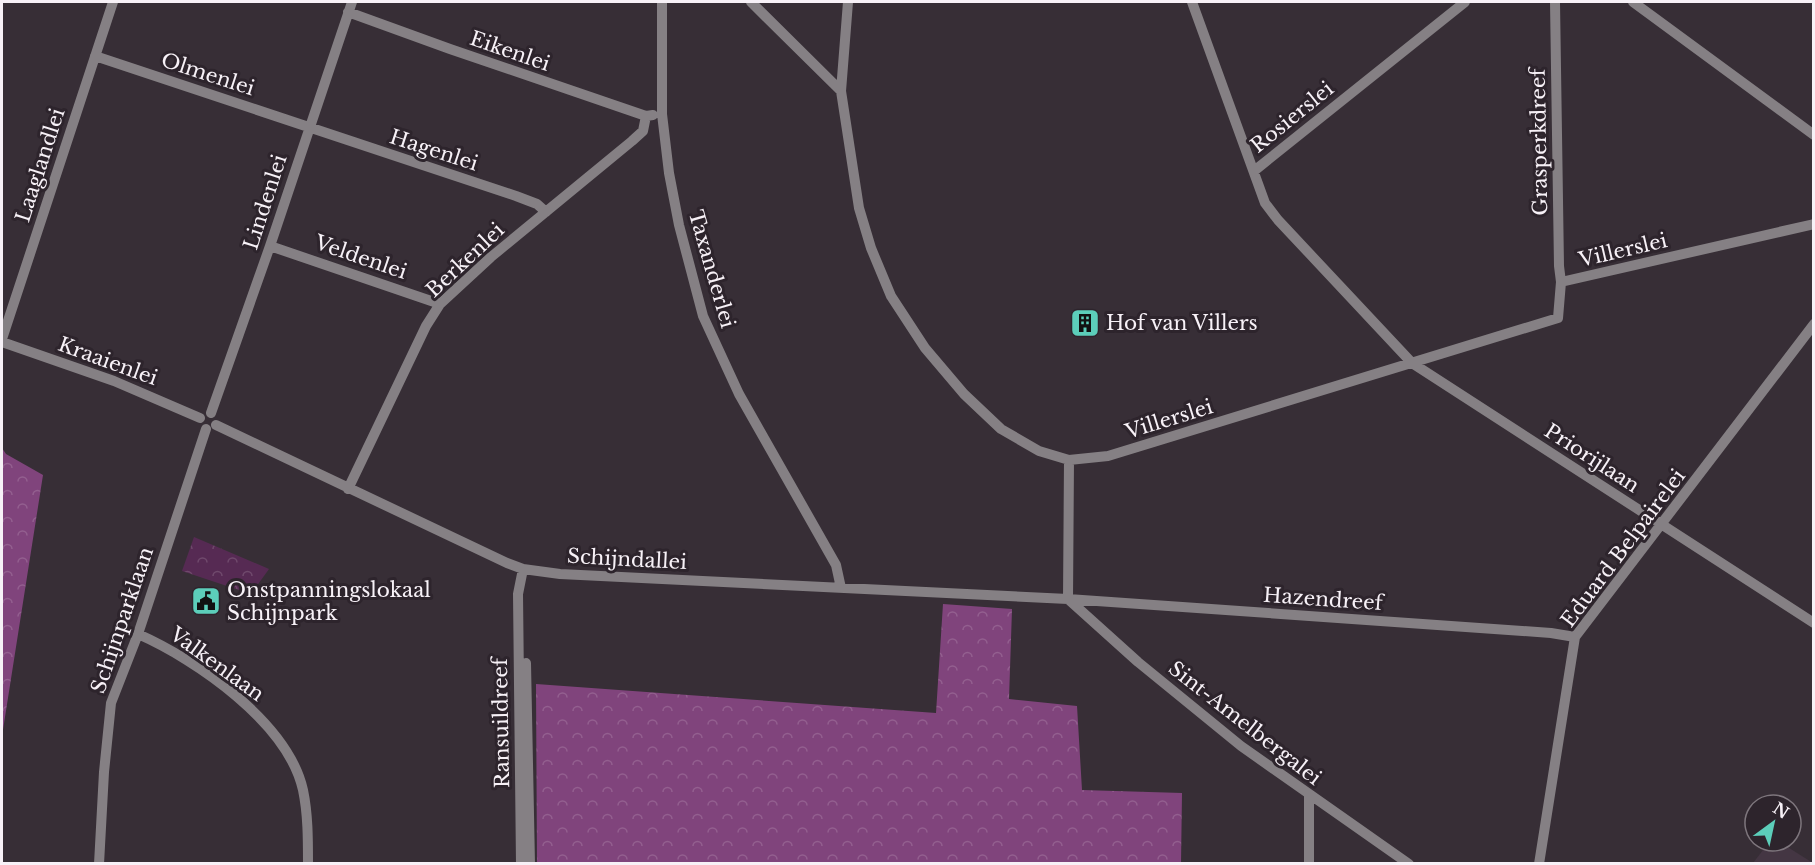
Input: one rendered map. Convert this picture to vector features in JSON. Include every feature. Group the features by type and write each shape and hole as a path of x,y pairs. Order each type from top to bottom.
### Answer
{"street":[{"name":"Laaglandlei","path":"2,340 113,2"},
{"name":"Taxanderlei","path":"662,2 662,114 669,173 679,225 703,316 739,394 836,565 841,588"},
{"path":"751,2 841,91"},
{"name":"Villerslei","path":"848,2 841,91 859,208 871,248 891,296 925,348 964,394 1001,429 1039,451 1069,460 1108,456 1558,318 1562,282 1814,224"},
{"path":"1192,2 1254,171"},
{"name":"Rosierslei","path":"1412,363 1278,220 1265,203 1254,171 1465,2"},
{"name":"Grasperkdreef","path":"1555,2 1559,266 1562,282"},
{"path":"1633,2 1814,135"},
{"name":"Eikenlei","path":"350,7 450,50 646,116 662,114"},
{"name":"Lindenlei","path":"212,412 350,7"},
{"name":"Olmenlei","path":"95,56 309,127"},
{"path":"646,116 643,131 664,130"},
{"name":"Hagenlei","path":"309,127 516,196 537,204 546,212"},
{"name":"Berkenlei","path":"348,489 421,336 440,304 491,257 643,131"},
{"name":"Veldenlei","path":"270,246 440,304"},
{"name":"Eduard Belpairelei","path":"1539,864 1575,637 1814,324"},
{"name":"Kraaienlei","path":"2,340 114,381 200,418"},
{"name":"Priorijlaan","path":"1412,363 1814,623"},
{"path":"212,412 217,420 211,427 200,423 202,414 212,412"},
{"name":"Schijndallei","path":"211,427 468,546 523,569 560,574 1068,599"},
{"name":"Schijnparklaan","path":"99,864 104,772 111,703 138,634 211,427"},
{"path":"1068,599 1069,460"},
{"name":"Ransuildreef","path":"521,864 518,594 523,569"},
{"name":"Ransuildreef","path":"522,582 525,592 530,864"},
{"name":"Hazendreef","path":"1068,599 1527,631 1575,637"},
{"name":"Sint-Amelbergalei","path":"1068,599 1176,694 1241,747 1409,864"},
{"name":"Valkenlaan","path":"138,634 165,646 230,691 259,716 284,747 303,789 308,831 308,864"},
{"path":"1309,796 1309,864"}],"shaded area":[{"path":"1761,853 1797,853 1813,863 1753,863"}],"green space":[{"path":"2,448 6,454 43,475 2,736"},
{"path":"194,537 269,569 251,594 182,571"},
{"path":"943,604 1012,609 1009,699 1077,706 1082,790 1182,793 1181,863 537,863 536,684 936,713"}],"place":[{"name":"Hof van Villers","path":"1085,323"},
{"name":"Onstpanningslokaal Schijnpark","path":"206,601"}]}
